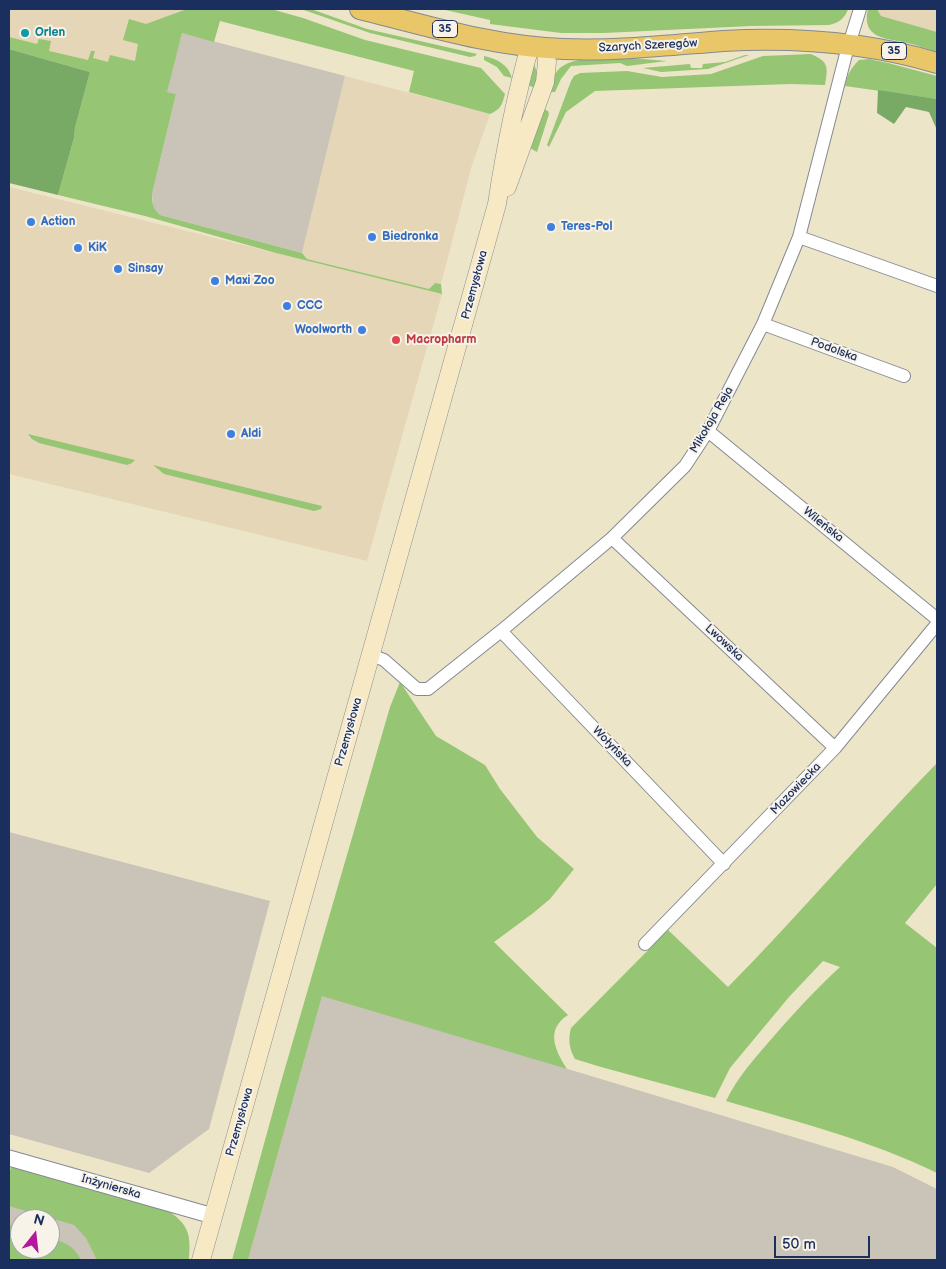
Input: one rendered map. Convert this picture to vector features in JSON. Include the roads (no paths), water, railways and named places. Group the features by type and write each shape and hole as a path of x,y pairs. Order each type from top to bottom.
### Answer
{"main road":[{"name":"Szarych Szeregów","path":"360,9 470,36 537,47 566,49 640,48 725,41 786,40 849,44 884,49 937,63"},
{"name":"Przemysłowa","path":"201,1260 497,204 506,145 519,86 537,47"},
{"name":"Przemysłowa","path":"497,204 504,196 545,82 546,62 537,47"}],"street":[{"name":"Mikołaja Reja","path":"371,655 384,660 417,689 428,689 612,538 685,466 708,431 763,324 799,237 849,44 860,9"},
{"path":"799,237 937,286"},
{"name":"Podolska","path":"763,324 904,376"},
{"name":"Wileńska","path":"708,431 937,619"},
{"name":"Lwowska","path":"612,538 835,748"},
{"name":"Mazowiecka","path":"645,944 835,748 937,624"},
{"name":"Wołyńska","path":"501,630 724,864"},
{"name":"Inżynierska","path":"9,1158 213,1216"}],"place":[{"name":"Orlen","path":"25,33"},
{"name":"Action","path":"31,222"},
{"name":"Teres-Pol","path":"551,227"},
{"name":"Biedronka","path":"372,237"},
{"name":"KiK","path":"78,248"},
{"name":"Sinsay","path":"118,269"},
{"name":"Maxi Zoo","path":"215,281"},
{"name":"CCC","path":"287,306"},
{"name":"Woolworth","path":"362,330"},
{"name":"Macropharm","path":"396,340"},
{"name":"Aldi","path":"231,434"}]}
